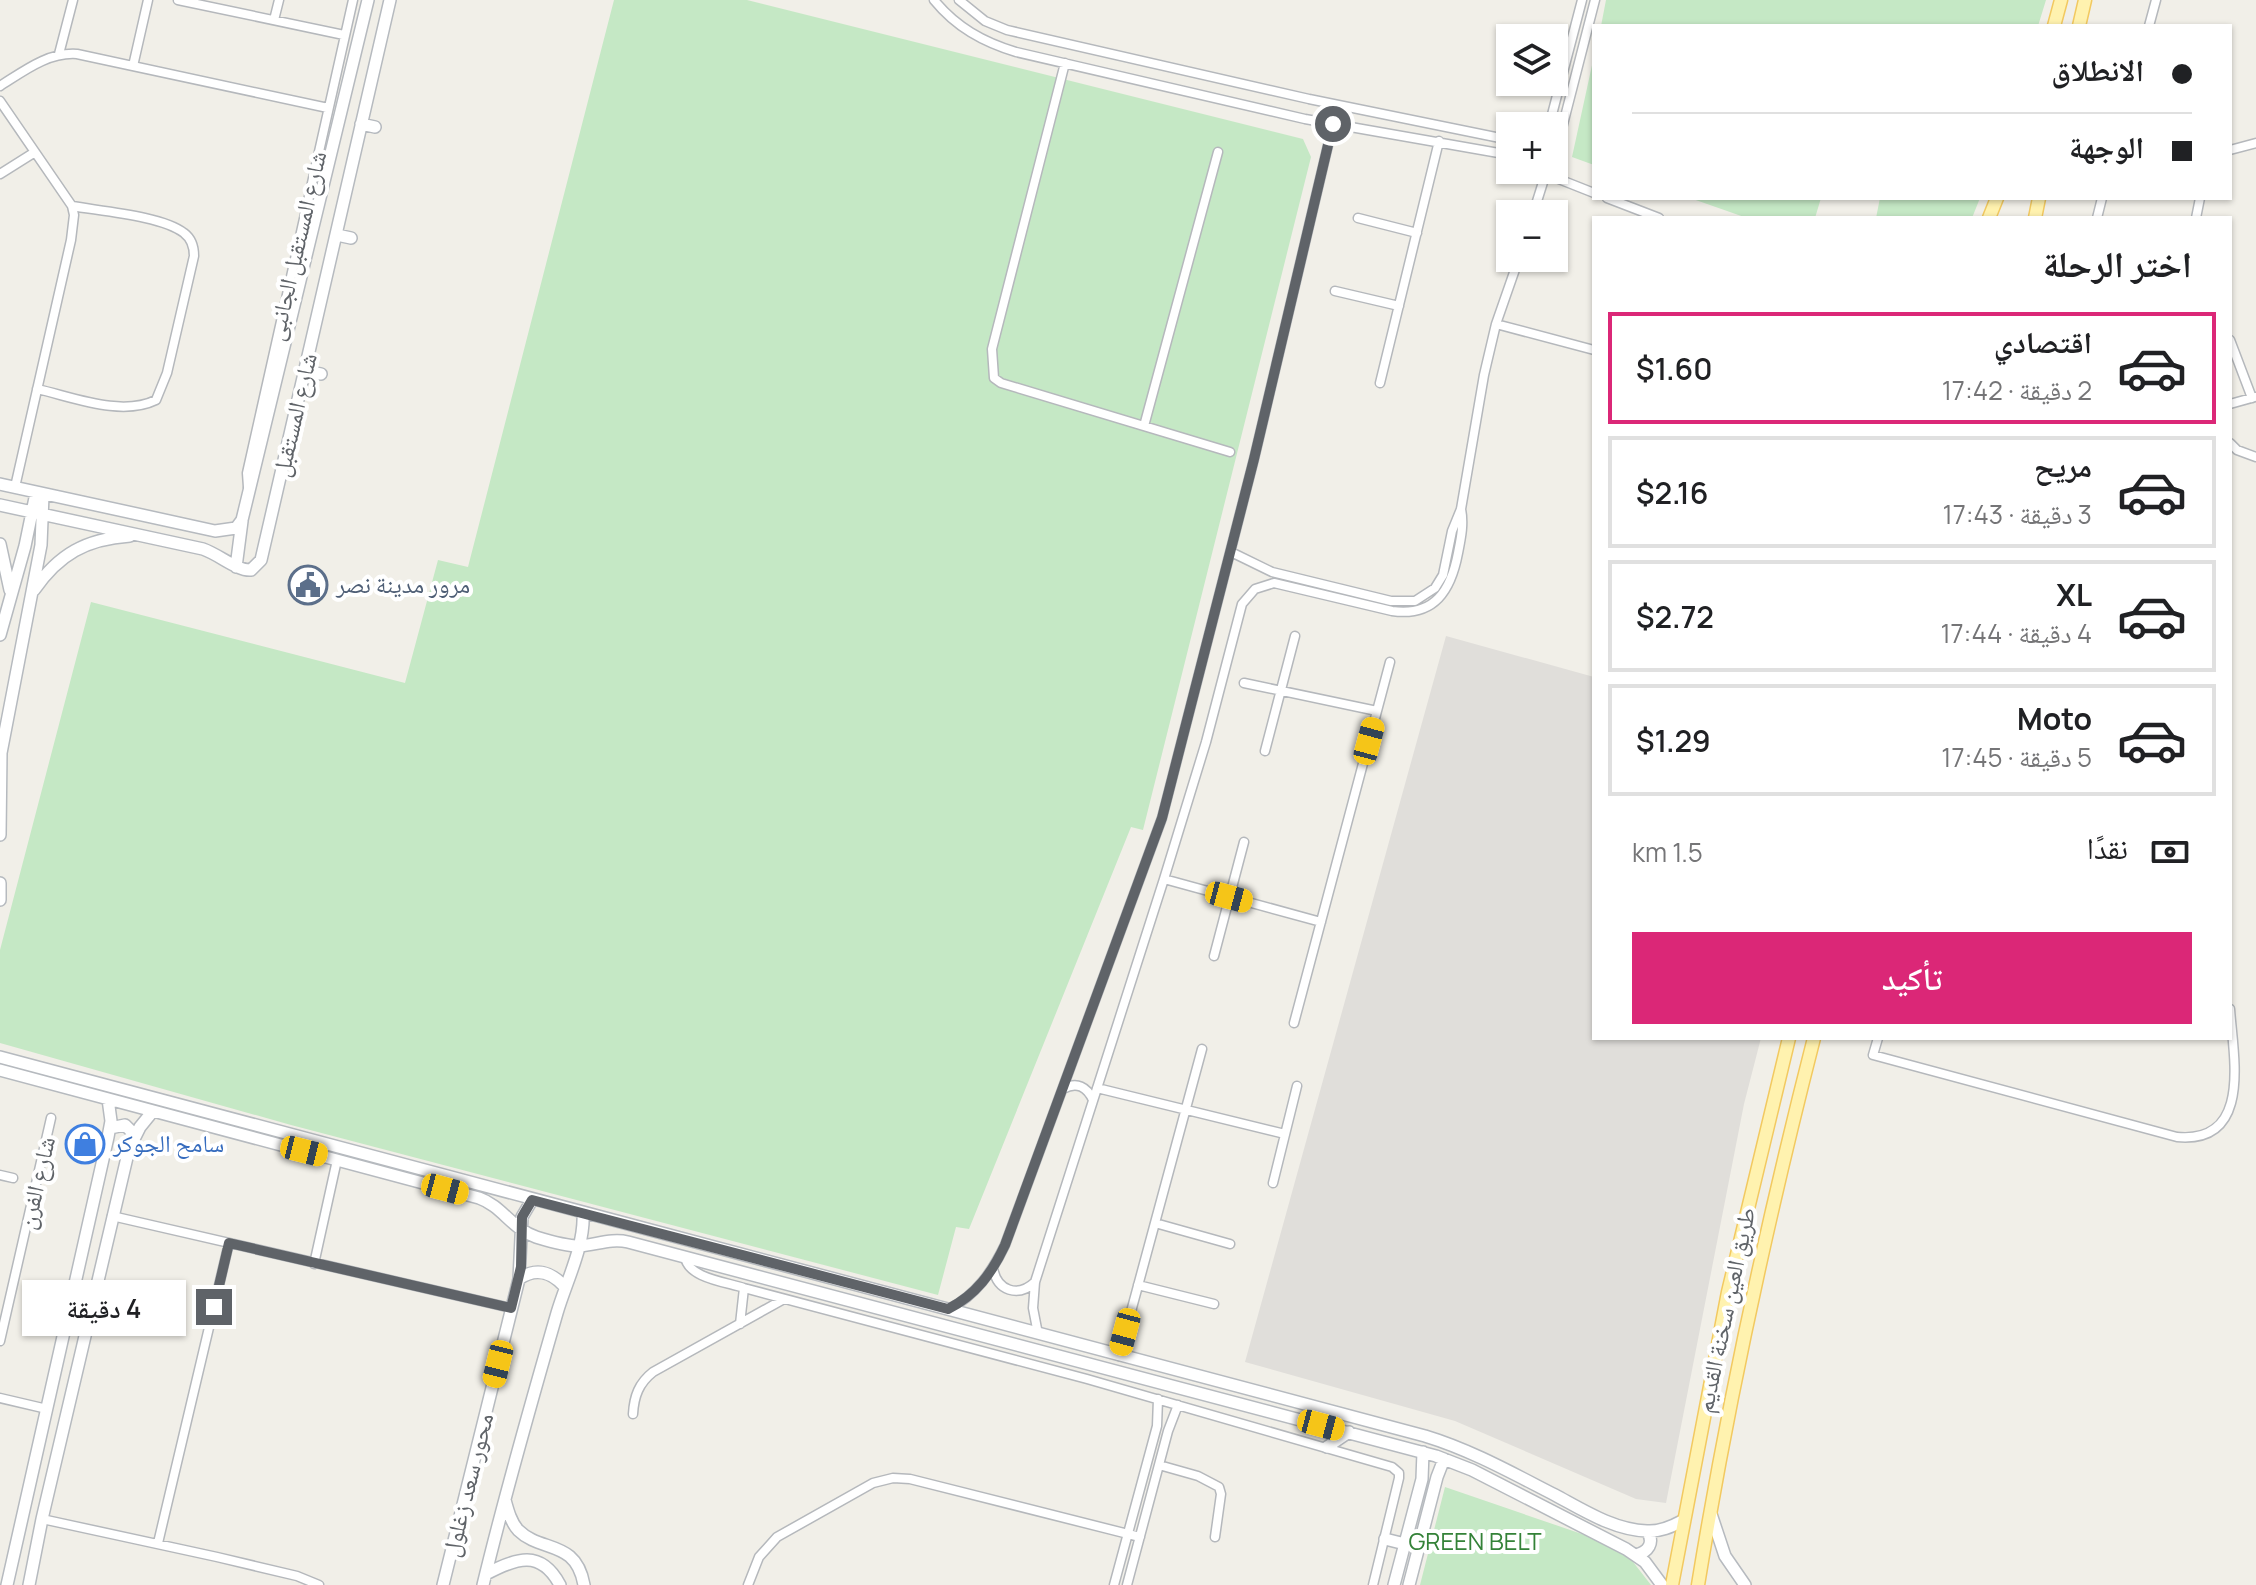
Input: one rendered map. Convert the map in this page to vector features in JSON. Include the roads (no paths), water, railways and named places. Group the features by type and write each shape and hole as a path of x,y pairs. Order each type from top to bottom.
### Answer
{"main road":[{"name":"شارع المستقبل","path":"368,0 242,520 236,567 251,570 261,560 390,0"},
{"path":"2055,24 2061,0"},
{"path":"2079,24 2085,0"},
{"path":"361,124 375,127"},
{"path":"324,184 346,188"},
{"path":"337,235 351,238"},
{"path":"306,371 321,374"},
{"path":"0,484 215,531 236,528 242,520"},
{"path":"0,835 1,753 41,545 40,494"},
{"path":"0,505 219,554 236,567"},
{"path":"0,635 38,513"},
{"path":"29,597 52,566 76,550 103,540 140,535"},
{"path":"0,544 11,595"},
{"path":"0,883 0,900"},
{"name":"طريق العين سخنة القديم","path":"1672,1585 1728,1292 1789,1040"},
{"name":"طريق العين سخنة القديم","path":"1698,1585 1710,1510 1781,1165 1813,1040"},
{"path":"0,1057 1443,1442 1480,1456 1622,1527 1659,1530 1682,1521"},
{"path":"0,1070 486,1201 497,1207 522,1231 535,1236 578,1246 622,1240 1423,1452 1472,1470 1636,1555 1662,1585"},
{"path":"7,1585 110,1128 108,1099"},
{"path":"29,1585 112,1216 135,1135 153,1111"},
{"path":"110,1128 125,1125 135,1135"},
{"name":"محور سعد زغلول","path":"443,1585 519,1279 522,1217 532,1200"},
{"name":"محور سعد زغلول","path":"484,1580 504,1497 582,1233 583,1213"},
{"path":"519,1279 526,1274 544,1272 564,1286"},
{"path":"1327,1447 1349,1432"},
{"path":"1394,1585 1422,1479 1423,1452"},
{"path":"1409,1585 1444,1459"},
{"path":"504,1497 517,1528 528,1537 549,1544 571,1558 584,1585"},
{"path":"1710,1510 1725,1556 1745,1585"},
{"path":"1636,1555 1647,1551 1650,1546 1647,1531"},
{"path":"1385,1539 1405,1544"},
{"path":"484,1580 507,1563 532,1561 545,1564 560,1585"}],"street":[{"path":"59,54 73,0"},
{"path":"133,66 148,0"},
{"path":"178,0 344,35"},
{"path":"274,20 279,0"},
{"name":"شارع المستقبل الجانبى","path":"251,492 247,485 247,473 353,0"},
{"path":"934,0 949,16 980,39 1016,52 1305,119 1496,152"},
{"path":"959,0 985,21 1007,30 1309,99 1496,137"},
{"path":"1553,112 1582,0"},
{"path":"1564,112 1595,0"},
{"path":"2150,24 2156,0"},
{"path":"0,86 59,54 77,54 328,108"},
{"path":"1065,63 992,349 994,378 1001,383 1230,452"},
{"path":"1305,119 1304,106 1309,99"},
{"path":"0,101 72,206 74,215 73,231 15,487"},
{"path":"1347,125 1353,114 1348,106"},
{"path":"948,1309 974,1292 1005,1245 1162,818 1231,552 1333,124"},
{"path":"1380,383 1439,141"},
{"path":"2232,149 2256,143"},
{"path":"0,174 35,152"},
{"path":"1144,426 1218,152"},
{"path":"1568,184 1592,192"},
{"path":"1612,200 1654,216"},
{"path":"37,389 126,408 156,400 167,373 194,256 189,237 176,228 145,218 72,206"},
{"path":"1358,218 1417,233"},
{"path":"1038,1334 1033,1308 1035,1282 1206,742 1242,604 1250,593 1261,586 1281,584 1399,612 1423,608 1443,595 1452,581 1462,533 1461,509 1484,375 1496,324 1514,272"},
{"path":"1335,291 1399,306"},
{"path":"1496,324 1592,349"},
{"path":"2232,345 2254,398 2232,404"},
{"path":"2232,445 2256,457"},
{"path":"1231,552 1264,568 1391,601 1415,601 1435,588 1443,575 1452,531 1461,509"},
{"path":"1261,586 1264,568"},
{"path":"1265,751 1295,636"},
{"path":"1294,1023 1390,662"},
{"path":"1244,683 1377,711"},
{"path":"1214,956 1244,842"},
{"path":"1164,879 1321,922"},
{"path":"1877,1040 1873,1055 2177,1137 2192,1137 2214,1129 2225,1118 2232,1104 2235,1089 2232,1040"},
{"path":"1119,1356 1202,1049"},
{"path":"1062,1089 1081,1086 1089,1092 1093,1101"},
{"path":"1273,1183 1297,1086"},
{"path":"1097,1088 1285,1134"},
{"name":"شارع الفرن","path":"0,1341 51,1118"},
{"path":"314,1264 337,1160"},
{"path":"0,1175 13,1178"},
{"path":"112,1216 511,1308"},
{"path":"1155,1223 1230,1244"},
{"path":"158,1543 229,1243"},
{"path":"685,1257 686,1264 694,1272 744,1288 1158,1399 1397,1469 1399,1478 1373,1585"},
{"path":"993,1267 998,1282 1011,1291 1022,1291 1035,1282"},
{"path":"1138,1285 1214,1304"},
{"path":"0,1286 13,1289"},
{"path":"740,1324 744,1288"},
{"path":"633,1414 634,1402 644,1380 785,1299"},
{"path":"0,1398 47,1409"},
{"path":"1114,1585 1157,1426 1158,1399"},
{"path":"1127,1585 1178,1405"},
{"path":"1159,1465 1198,1476 1219,1487 1221,1494 1215,1537"},
{"path":"748,1585 759,1557 777,1537 865,1487 887,1479 910,1479 1140,1537"},
{"path":"42,1519 297,1576 319,1585"}],"place":[{"name":"مرور مدينة نصر","path":"308,585"},
{"name":"سامح الجوكر","path":"85,1144"}],"park label":[{"name":"GREEN BELT","path":"1475,1542"}]}
